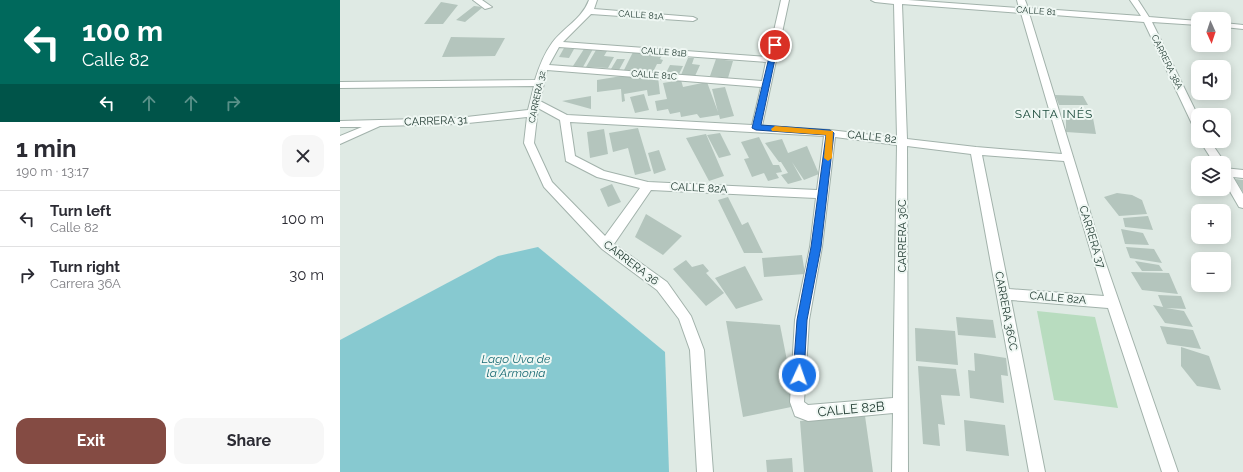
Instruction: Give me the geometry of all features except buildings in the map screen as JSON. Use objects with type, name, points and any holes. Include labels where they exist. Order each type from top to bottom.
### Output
[{"type":"street","points":[[477,0],[488,7]]},
{"type":"street","name":"CARRERA 32","points":[[548,184],[529,143],[532,113],[536,102],[538,83],[543,67],[556,44],[589,11],[593,0]]},
{"type":"street","points":[[756,128],[785,0]]},
{"type":"street","name":"CALLE 81","points":[[875,0],[1022,5],[1191,22]]},
{"type":"street","name":"CARRERA 38A","points":[[1134,0],[1146,18],[1191,111]]},
{"type":"street","name":"CARRERA 36C","points":[[898,1],[902,140],[900,472]]},
{"type":"street","name":"CARRERA 37","points":[[1022,5],[1113,303],[1170,472]]},
{"type":"street","name":"CALLE 81A","points":[[589,11],[693,19]]},
{"type":"street","points":[[1231,26],[1243,27]]},
{"type":"street","name":"CALLE 81B","points":[[556,44],[771,60]]},
{"type":"street","name":"CALLE 81C","points":[[543,67],[766,84]]},
{"type":"street","points":[[340,85],[538,83]]},
{"type":"street","name":"CALLE 82","points":[[536,102],[565,118],[830,133],[902,140],[976,151],[1068,158]]},
{"type":"street","name":"CARRERA 31","points":[[340,124],[458,121],[532,113]]},
{"type":"street","name":"CALLE 82A","points":[[565,118],[570,158],[600,174],[648,186],[822,194]]},
{"type":"street","points":[[340,140],[362,130],[385,123]]},
{"type":"street","points":[[822,194],[826,174],[830,133]]},
{"type":"street","name":"CARRERA 36CC","points":[[976,151],[1037,472]]},
{"type":"street","points":[[1231,173],[1243,174]]},
{"type":"street","name":"CARRERA 36","points":[[548,184],[606,245],[662,286],[684,316],[697,350],[705,472]]},
{"type":"street","points":[[1231,184],[1243,204]]},
{"type":"street","points":[[606,245],[648,186]]},
{"type":"street","name":"CALLE 82B","points":[[822,194],[816,247],[802,320],[797,402],[800,411],[808,413],[901,405]]},
{"type":"street","name":"CALLE 82A","points":[[1002,294],[1113,303]]},
{"type":"green space","points":[[1037,311],[1095,317],[1118,408],[1054,400]]},
{"type":"water","name":"Lago Uva de la Armonía","points":[[538,247],[665,352],[669,472],[340,472],[340,340],[498,256]]},
{"type":"slow traffic","points":[[775,129],[830,133],[828,158]]},
{"type":"district","name":"SANTA INÉS","points":[[1054,114]]},
{"type":"route","points":[[775,45],[756,128],[830,133],[816,247],[802,320],[799,375]]}]
